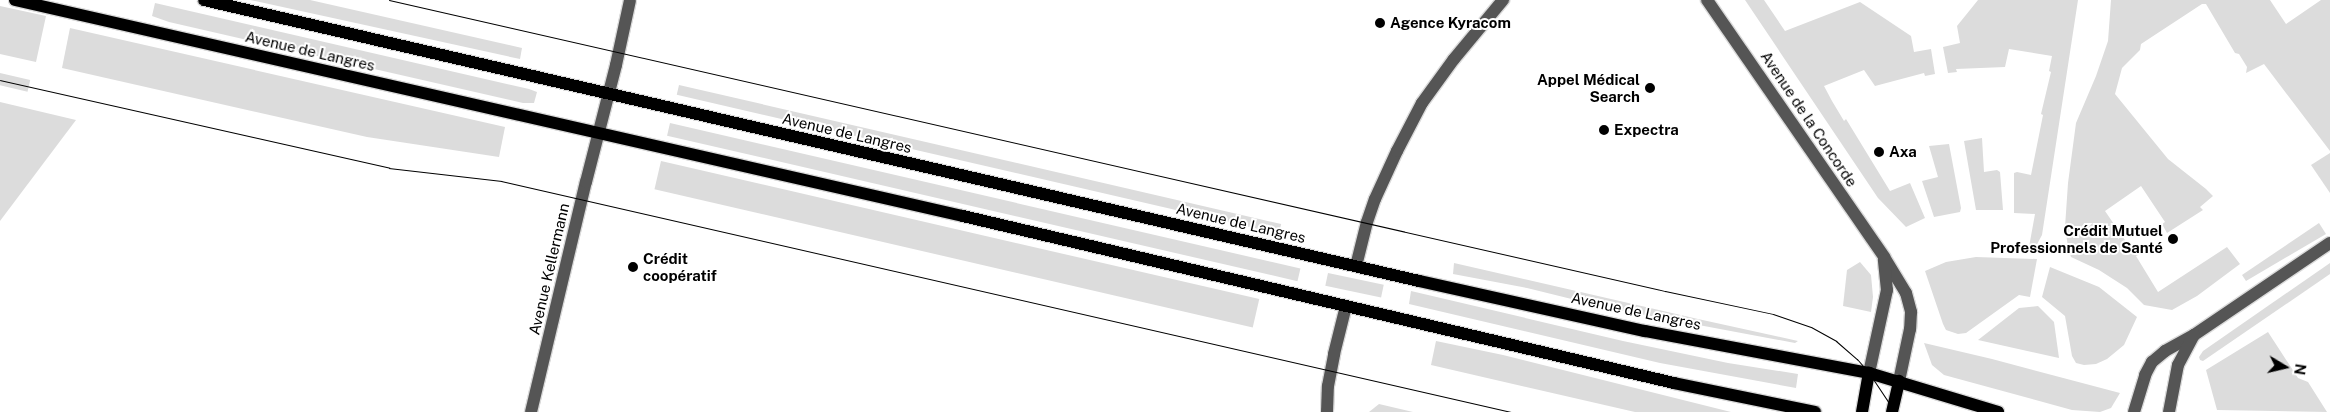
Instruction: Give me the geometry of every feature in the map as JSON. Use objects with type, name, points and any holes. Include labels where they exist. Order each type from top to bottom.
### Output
[{"type":"main road","name":"Avenue de Langres","points":[[14,0],[598,133],[1674,383],[1815,412]]},
{"type":"main road","name":"Avenue de Langres","points":[[204,0],[1645,331],[1869,373],[1998,412]]},
{"type":"main road","points":[[1862,412],[1869,373]]},
{"type":"main road","points":[[1892,412],[1898,381]]},
{"type":"street","points":[[598,133],[609,94],[630,0]]},
{"type":"street","points":[[1356,266],[1366,222],[1375,199],[1396,151],[1422,103],[1454,59],[1503,0]]},
{"type":"street","name":"Avenue de la Concorde","points":[[1707,0],[1884,257],[1906,293],[1911,312],[1910,329],[1898,381]]},
{"type":"street","name":"Avenue Kellermann","points":[[531,412],[598,133]]},
{"type":"street","points":[[2134,412],[2145,375],[2152,362],[2164,351],[2194,335],[2330,243]]},
{"type":"street","points":[[1869,373],[1886,290],[1884,257]]},
{"type":"street","points":[[1327,412],[1332,363],[1346,306]]},
{"type":"street","points":[[2169,412],[2178,365],[2194,335]]},
{"type":"shaded area","points":[[250,0],[310,0],[522,48],[520,59]]},
{"type":"shaded area","points":[[1745,0],[1764,0],[1785,31],[1860,2],[1911,36],[1914,52],[1931,49],[1935,74],[1925,76],[1924,73],[1875,86],[1864,70],[1824,86],[1844,121],[1846,119],[1890,191],[1910,183],[1925,218],[1906,227],[1878,198]]},
{"type":"shaded area","points":[[1978,0],[2078,0],[2042,235],[2035,248],[2029,247],[2035,214],[2014,213],[2014,173],[2031,175],[2043,115],[2041,114],[2051,72],[2049,71],[2052,56],[2009,49],[2005,67],[1956,69],[1957,72],[1948,73],[1943,47],[1960,43],[1957,26]]},
{"type":"shaded area","points":[[2111,0],[2270,0],[2286,24],[2321,0],[2330,0],[2330,151],[2264,64],[2246,73],[2247,67],[2239,54],[2235,53],[2206,4],[2202,4],[2141,44],[2140,50],[2122,68],[2115,94],[2168,159],[2213,196],[2200,207],[2203,210],[2167,233],[2162,224],[2165,222],[2141,186],[2105,211],[2129,246],[2132,245],[2138,255],[2136,256],[2158,292],[2227,247],[2240,264],[2197,296],[2172,310],[2144,305],[2127,288],[2099,270],[2071,257],[2068,247],[2065,227],[2068,183],[2076,123],[2096,76],[2108,41]]},
{"type":"shaded area","points":[[155,3],[537,92],[534,103],[523,103],[169,22],[152,16]]},
{"type":"shaded area","points":[[0,6],[46,16],[36,62],[0,54]]},
{"type":"shaded area","points":[[70,28],[505,127],[499,157],[367,137],[62,68]]},
{"type":"shaded area","points":[[0,73],[30,80],[28,92],[0,85]]},
{"type":"shaded area","points":[[679,85],[1281,224],[1279,234],[677,95]]},
{"type":"shaded area","points":[[0,102],[76,120],[0,221]]},
{"type":"shaded area","points":[[670,123],[1300,269],[1297,281],[667,136]]},
{"type":"shaded area","points":[[1982,138],[1984,172],[1997,170],[2000,172],[2003,210],[1976,210],[1964,141]]},
{"type":"shaded area","points":[[1949,144],[1961,208],[1960,212],[1934,217],[1922,181],[1938,177],[1929,146]]},
{"type":"shaded area","points":[[2330,153],[2330,193],[2311,165]]},
{"type":"shaded area","points":[[661,161],[1259,299],[1253,327],[654,189]]},
{"type":"shaded area","points":[[2319,223],[2326,234],[2246,281],[2242,275]]},
{"type":"shaded area","points":[[1976,257],[2037,259],[2030,297],[2019,295],[1966,333],[1958,334],[1946,330],[1925,271],[1946,262]]},
{"type":"shaded area","points":[[1860,262],[1871,275],[1873,297],[1871,312],[1843,306],[1847,270]]},
{"type":"shaded area","points":[[1454,263],[1798,341],[1795,343],[1608,308],[1527,288],[1453,274]]},
{"type":"shaded area","points":[[2330,263],[2330,274],[2203,361],[2200,360],[2199,357],[2203,351]]},
{"type":"shaded area","points":[[2050,267],[2099,287],[2137,317],[2124,345],[2107,359],[2096,364],[2084,365],[2076,363],[2072,356],[2065,316],[2042,297]]},
{"type":"shaded area","points":[[1328,273],[1384,285],[1381,298],[1325,286]]},
{"type":"shaded area","points":[[1411,291],[1623,341],[1728,363],[1798,374],[1796,388],[1660,363],[1409,304]]},
{"type":"shaded area","points":[[2038,306],[2054,322],[2059,358],[1978,340],[2019,308]]},
{"type":"shaded area","points":[[2268,332],[2298,378],[2308,382],[2327,412],[2217,410],[2206,370]]},
{"type":"shaded area","points":[[1436,341],[1503,355],[1731,412],[1635,412],[1431,365]]},
{"type":"shaded area","points":[[1924,343],[2120,393],[2111,408],[2100,412],[2072,410],[1944,375],[1932,365]]},
{"type":"shaded area","points":[[1379,404],[1413,412],[1369,412]]},
{"type":"tram line","points":[[389,0],[1773,314],[1811,327],[1836,341],[1857,359],[1869,373],[1895,412]]},
{"type":"tram line","points":[[0,80],[389,168],[501,181],[1511,412]]},
{"type":"place","name":"Agence Kyracom","points":[[1380,23]]},
{"type":"place","name":"Appel Médical Search","points":[[1650,88]]},
{"type":"place","name":"Expectra","points":[[1604,130]]},
{"type":"place","name":"Axa","points":[[1879,152]]},
{"type":"place","name":"Crédit Mutuel Professionnels de Santé","points":[[2173,239]]},
{"type":"place","name":"Crédit coopératif","points":[[633,267]]}]
